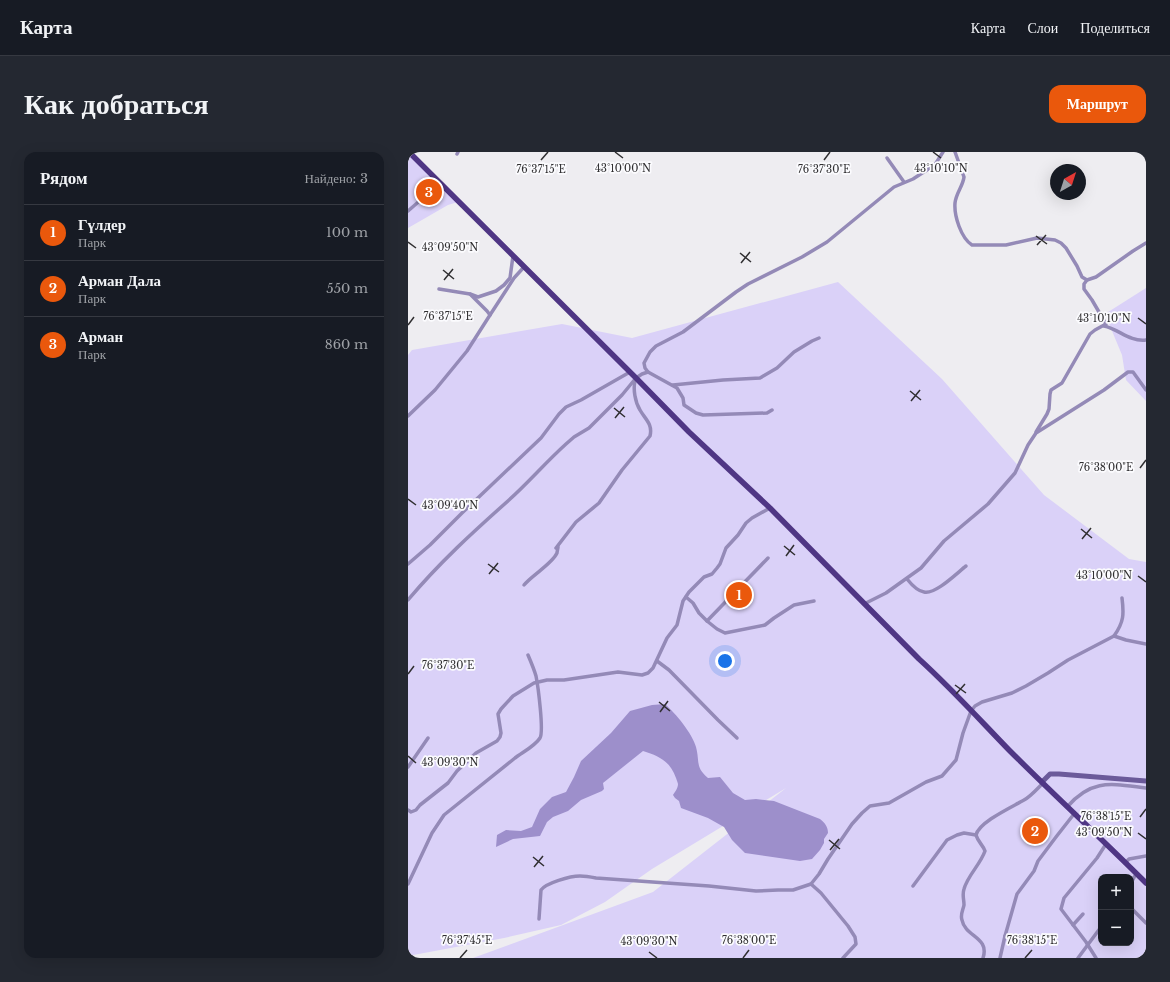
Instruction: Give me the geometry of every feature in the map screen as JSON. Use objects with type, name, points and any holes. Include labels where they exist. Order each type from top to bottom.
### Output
[{"type":"main road","points":[[409,152],[689,432],[770,508],[864,604],[942,680],[1042,783],[1146,883]]},
{"type":"street","points":[[772,410],[767,413],[703,415],[696,413],[684,405],[680,392],[673,385],[648,372],[644,363],[650,352],[656,346],[683,332],[748,284],[802,258],[827,242],[894,187],[913,179],[930,168],[936,163],[942,152]]},
{"type":"street","points":[[955,152],[964,177],[956,198],[956,211],[960,230],[968,242],[976,245],[1006,245],[1036,238],[1055,240],[1066,248],[1082,277],[1087,280]]},
{"type":"street","points":[[887,158],[904,182]]},
{"type":"street","points":[[408,212],[440,183]]},
{"type":"street","points":[[1104,326],[1106,324],[1084,289],[1084,284],[1087,280],[1096,277],[1146,243]]},
{"type":"street","points":[[439,289],[470,294],[478,297],[496,291],[510,278],[513,256]]},
{"type":"street","points":[[408,416],[435,390],[467,351],[514,278],[524,267]]},
{"type":"street","points":[[470,294],[490,315]]},
{"type":"street","points":[[864,604],[886,593],[921,568],[944,541],[988,504],[1008,482],[1015,473],[1028,444],[1047,414],[1052,390],[1062,382],[1090,334],[1104,326],[1111,328],[1126,337],[1146,340]]},
{"type":"street","points":[[673,385],[760,378],[777,368],[794,352],[820,338]]},
{"type":"street","points":[[408,564],[430,545],[536,442],[566,407],[630,372]]},
{"type":"street","points":[[408,600],[431,573],[461,542],[510,499],[566,444],[589,428],[622,395],[636,378],[648,372]]},
{"type":"street","points":[[1036,433],[1104,390],[1128,372],[1133,372],[1146,390]]},
{"type":"street","points":[[524,585],[552,559],[557,553],[557,546],[576,522],[599,503],[622,470],[650,436],[650,425],[639,409],[637,403],[634,387],[636,378]]},
{"type":"street","points":[[408,810],[411,812],[416,810],[420,805],[448,783],[457,771],[476,753],[497,741],[501,733],[498,714],[501,709],[513,696],[537,682],[564,680],[618,672],[642,675],[648,673],[653,668],[667,638],[676,625],[683,601],[689,592],[704,577],[712,574],[717,568],[726,548],[738,535],[746,523],[770,508]]},
{"type":"street","points":[[707,621],[768,558]]},
{"type":"street","points":[[907,578],[918,590],[928,593],[939,587],[966,566]]},
{"type":"street","points":[[686,597],[693,603],[707,621],[725,633],[765,625],[794,605],[814,601]]},
{"type":"street","points":[[539,919],[541,890],[544,886],[579,876],[689,884],[756,891],[793,890],[811,884],[852,824],[870,806],[889,803],[926,782],[942,776],[954,763],[971,711],[975,706],[1026,686],[1048,674],[1068,660],[1114,636],[1119,628],[1124,612],[1122,598]]},
{"type":"street","points":[[1114,636],[1146,644]]},
{"type":"street","points":[[408,884],[432,833],[444,815],[527,750],[540,738],[542,733],[536,674],[528,655]]},
{"type":"street","points":[[657,661],[669,670],[737,738]]},
{"type":"street","points":[[408,767],[428,738]]},
{"type":"street","points":[[984,958],[984,947],[981,942],[964,927],[961,915],[964,904],[962,897],[965,884],[985,851],[984,847],[978,841],[976,835],[977,831],[996,816],[1026,799],[1050,774],[1146,781]]},
{"type":"street","points":[[1067,807],[1073,799],[1084,791],[1098,785],[1146,788]]},
{"type":"street","points":[[1000,958],[1019,889],[1034,871],[1038,861],[1056,836],[1074,814]]},
{"type":"street","points":[[913,886],[947,840],[964,833],[976,835]]},
{"type":"street","points":[[1096,958],[1061,909],[1064,898],[1106,844]]},
{"type":"street","points":[[1125,864],[1129,859],[1146,856]]},
{"type":"street","points":[[1134,878],[1136,874]]},
{"type":"street","points":[[811,884],[821,893],[855,937],[856,944],[843,958]]},
{"type":"street","points":[[1133,910],[1146,924]]},
{"type":"street","points":[[1073,925],[1083,914]]},
{"type":"street","points":[[1078,958],[1098,931]]},
{"type":"street","points":[[1005,936],[1020,942]]},
{"type":"shaded area","points":[[408,152],[458,202],[448,205],[408,228]]},
{"type":"shaded area","points":[[838,282],[942,379],[1044,495],[1129,559],[1146,562],[1146,958],[473,958],[653,892],[786,788],[652,869],[605,902],[561,925],[504,938],[408,956],[408,355],[412,350],[562,324],[632,338]]},
{"type":"shaded area","points":[[1146,288],[1146,401],[1126,380],[1122,355],[1105,314]]},
{"type":"shaded area","points":[[665,704],[679,718],[691,736],[696,747],[701,771],[708,778],[720,777],[733,793],[745,800],[756,799],[774,801],[820,819],[823,822],[827,827],[828,833],[820,850],[812,859],[800,861],[745,853],[732,840],[724,827],[708,818],[681,808],[679,801],[673,795],[678,784],[671,767],[659,757],[643,751],[603,783],[604,789],[602,791],[581,800],[568,811],[553,817],[547,822],[540,836],[513,839],[496,847],[497,835],[506,830],[521,831],[532,827],[540,809],[552,797],[566,792],[581,761],[611,733],[630,711],[652,705]]},
{"type":"place","name":"Арман","points":[[429,192]]},
{"type":"place","name":"Гүлдер","points":[[739,595]]},
{"type":"place","name":"Арман Дала","points":[[1035,831]]}]
